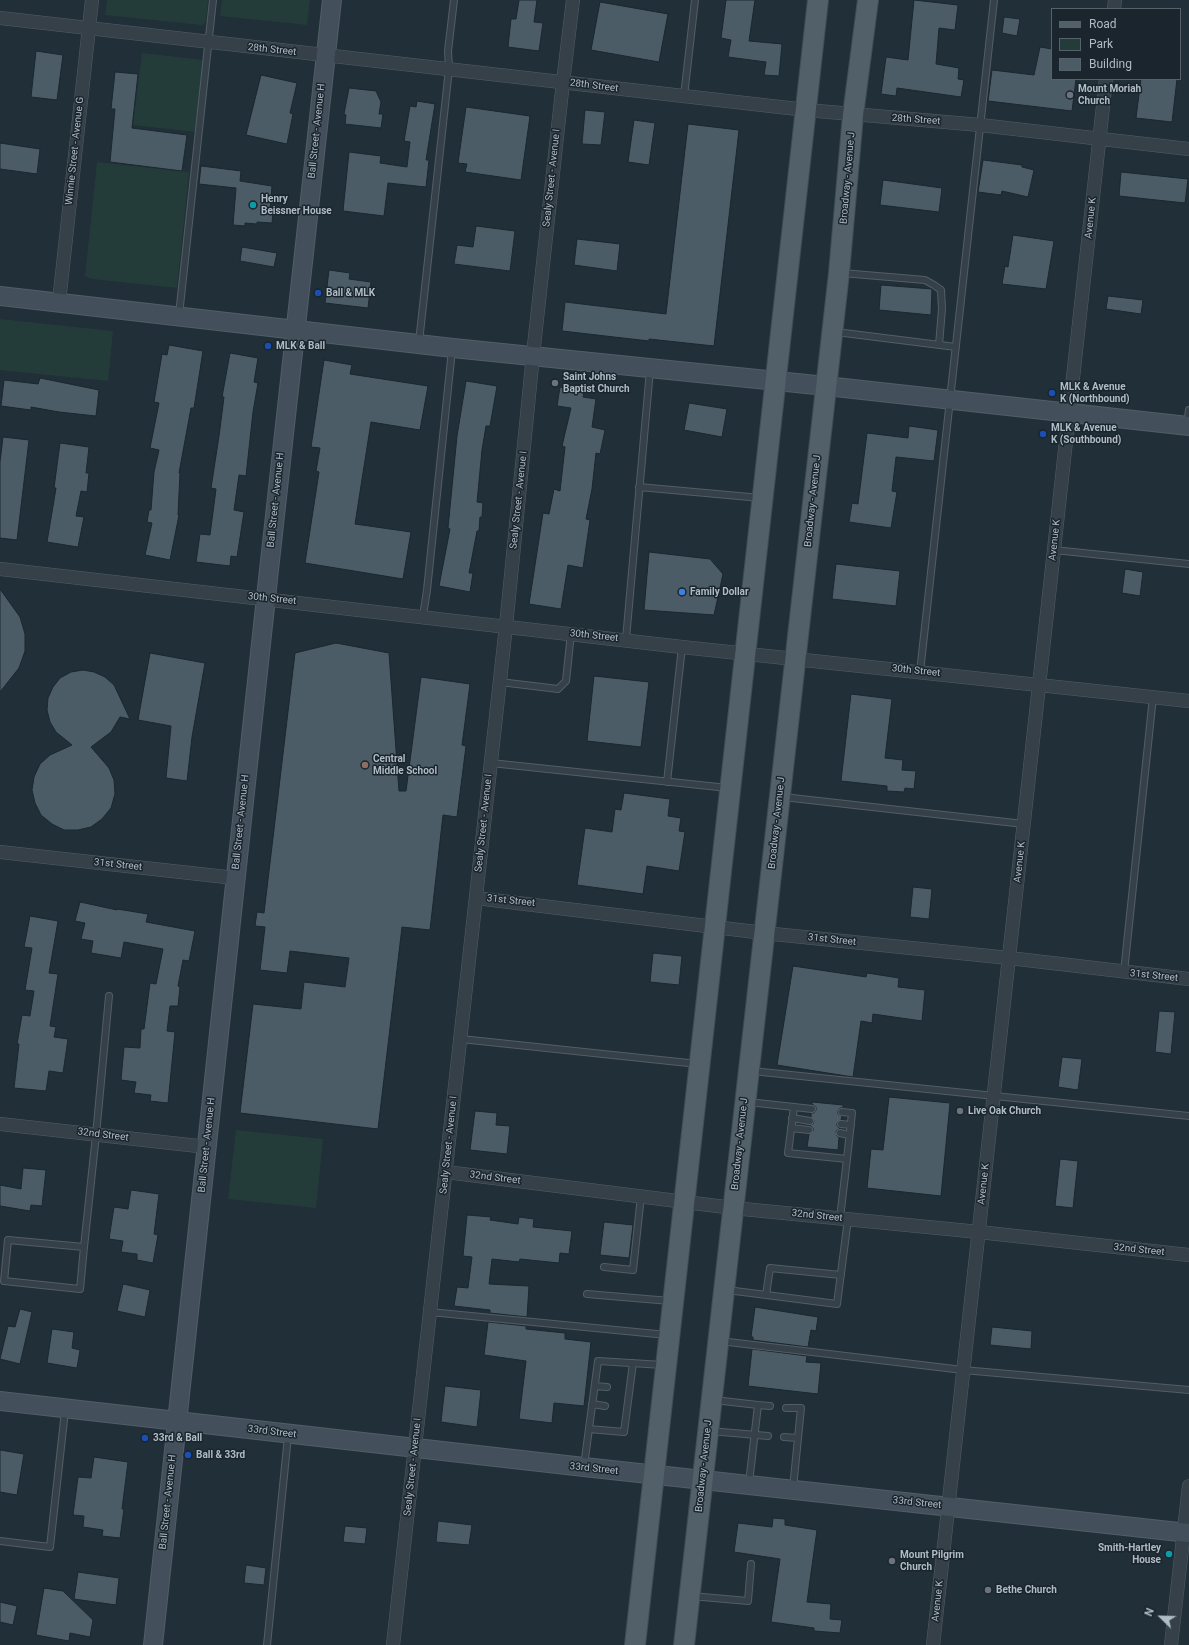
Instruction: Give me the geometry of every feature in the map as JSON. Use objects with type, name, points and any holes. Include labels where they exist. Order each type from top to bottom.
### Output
[{"type":"main road","points":[[636,1645],[818,0]]},
{"type":"main road","name":"Broadway - Avenue J","points":[[684,1645],[839,273],[853,115],[868,0]]},
{"type":"street","name":"Winnie Street - Avenue G","points":[[58,302],[92,0]]},
{"type":"street","name":"Ball Street - Avenue H","points":[[153,1645],[235,878],[332,0]]},
{"type":"street","name":"Sealy Street - Avenue I","points":[[393,1645],[500,682],[562,82],[573,0]]},
{"type":"street","name":"28th Street","points":[[0,18],[208,43],[806,110],[980,125],[1189,149]]},
{"type":"street","name":"Avenue K","points":[[933,1645],[1106,80]]},
{"type":"street","points":[[0,296],[453,348],[775,380],[1069,412],[1188,421]]},
{"type":"street","name":"30th Street","points":[[0,569],[682,646],[1189,701]]},
{"type":"street","name":"31st Street","points":[[0,852],[235,878]]},
{"type":"street","name":"31st Street","points":[[476,898],[764,933],[1009,958],[1189,979]]},
{"type":"street","name":"32nd Street","points":[[0,1124],[207,1148]]},
{"type":"street","name":"32nd Street","points":[[446,1172],[733,1208],[844,1218],[1189,1255]]},
{"type":"street","name":"33rd Street","points":[[0,1401],[654,1475],[1186,1533]]},
{"type":"street","points":[[1171,1645],[1186,1533],[1189,1486]]},
{"type":"lane","points":[[179,316],[213,0]]},
{"type":"lane","points":[[419,344],[449,69],[448,51],[454,0]]},
{"type":"lane","points":[[684,96],[695,0]]},
{"type":"lane","points":[[920,672],[994,0]]},
{"type":"lane","points":[[839,273],[925,280],[941,290],[942,309],[939,345]]},
{"type":"lane","points":[[832,332],[956,347]]},
{"type":"lane","points":[[423,616],[453,348]]},
{"type":"lane","points":[[626,639],[650,368]]},
{"type":"lane","points":[[639,487],[762,498]]},
{"type":"lane","points":[[1054,550],[1189,564]]},
{"type":"lane","points":[[500,682],[558,689],[566,681],[571,633]]},
{"type":"lane","points":[[667,782],[682,646]]},
{"type":"lane","points":[[1124,972],[1153,697]]},
{"type":"lane","points":[[491,763],[731,789]]},
{"type":"lane","points":[[780,796],[1024,824]]},
{"type":"lane","points":[[84,1247],[8,1240],[4,1281],[80,1289],[109,996]]},
{"type":"lane","points":[[461,1039],[700,1064]]},
{"type":"lane","points":[[749,1070],[1189,1116]]},
{"type":"lane","points":[[745,1102],[812,1109]]},
{"type":"lane","points":[[794,1107],[788,1153],[846,1159]]},
{"type":"lane","points":[[724,1289],[837,1304],[844,1218],[846,1159],[852,1113],[842,1112]]},
{"type":"lane","points":[[792,1118],[810,1121]]},
{"type":"lane","points":[[841,1124],[851,1125]]},
{"type":"lane","points":[[791,1128],[809,1130]]},
{"type":"lane","points":[[840,1133],[849,1135]]},
{"type":"lane","points":[[604,1267],[632,1270],[641,1196]]},
{"type":"lane","points":[[766,1295],[770,1268],[840,1275]]},
{"type":"lane","points":[[587,1294],[674,1301]]},
{"type":"lane","points":[[430,1312],[670,1335]]},
{"type":"lane","points":[[718,1340],[963,1370],[1189,1390]]},
{"type":"lane","points":[[584,1467],[598,1361],[667,1365]]},
{"type":"lane","points":[[589,1429],[624,1432],[625,1408],[633,1363]]},
{"type":"lane","points":[[595,1386],[607,1387]]},
{"type":"lane","points":[[712,1400],[770,1406]]},
{"type":"lane","points":[[592,1404],[605,1406]]},
{"type":"lane","points":[[749,1485],[758,1405]]},
{"type":"lane","points":[[786,1408],[801,1408],[792,1489]]},
{"type":"lane","points":[[0,1540],[50,1547],[65,1409]]},
{"type":"lane","points":[[708,1431],[768,1436]]},
{"type":"lane","points":[[267,1645],[288,1434]]},
{"type":"lane","points":[[784,1437],[798,1438]]},
{"type":"lane","points":[[690,1596],[748,1601],[751,1564]]},
{"type":"green space","points":[[107,0],[208,0],[206,22],[202,25],[105,15]]},
{"type":"green space","points":[[222,0],[310,0],[307,25],[220,16]]},
{"type":"green space","points":[[142,53],[204,60],[196,132],[133,125]]},
{"type":"green space","points":[[97,162],[189,172],[177,288],[92,279],[85,276]]},
{"type":"green space","points":[[0,319],[113,331],[108,381],[0,370]]},
{"type":"green space","points":[[236,1130],[323,1139],[316,1208],[228,1199]]},
{"type":"building","points":[[519,0],[537,0],[534,22],[543,23],[539,51],[508,47],[511,19],[516,19]]},
{"type":"building","points":[[726,0],[755,0],[749,41],[782,44],[779,76],[764,75],[766,62],[728,57],[731,40],[721,38]]},
{"type":"building","points":[[914,0],[958,5],[955,30],[939,28],[936,64],[959,68],[958,79],[964,80],[961,97],[897,88],[896,96],[881,94],[886,57],[908,60]]},
{"type":"building","points":[[600,2],[668,14],[659,62],[591,50]]},
{"type":"building","points":[[1004,17],[1020,19],[1017,36],[1002,33]]},
{"type":"building","points":[[1040,47],[1051,49],[1051,80],[1076,80],[1072,111],[988,101],[992,70],[1034,75]]},
{"type":"building","points":[[36,51],[63,55],[57,100],[31,97]]},
{"type":"building","points":[[115,72],[138,74],[132,128],[187,135],[182,171],[110,162],[115,109],[111,109]]},
{"type":"building","points":[[261,75],[297,83],[290,113],[293,114],[287,144],[246,135]]},
{"type":"building","points":[[1141,80],[1177,80],[1172,122],[1136,118]]},
{"type":"building","points":[[349,88],[376,91],[381,102],[379,114],[383,114],[381,128],[345,124],[346,115],[344,114]]},
{"type":"building","points":[[417,101],[435,104],[426,160],[429,160],[426,187],[388,183],[384,216],[343,211],[349,152],[381,156],[380,163],[407,167],[410,142],[404,141],[410,106],[416,107]]},
{"type":"building","points":[[466,107],[530,116],[521,180],[465,172],[467,164],[458,163]]},
{"type":"building","points":[[585,110],[605,112],[601,145],[582,144]]},
{"type":"building","points":[[634,120],[655,123],[649,165],[628,162]]},
{"type":"building","points":[[688,124],[739,130],[714,346],[649,339],[649,341],[562,331],[565,302],[666,314]]},
{"type":"building","points":[[0,143],[40,149],[37,174],[0,169]]},
{"type":"building","points":[[983,160],[1022,165],[1022,167],[1034,170],[1028,197],[1002,191],[1001,195],[978,192]]},
{"type":"building","name":"Henry Beissner House","points":[[201,166],[241,171],[240,181],[272,186],[270,210],[273,213],[272,223],[257,222],[257,224],[245,223],[245,226],[233,225],[236,188],[199,184]]},
{"type":"building","points":[[1121,172],[1188,179],[1185,203],[1119,196]]},
{"type":"building","points":[[883,180],[942,188],[939,212],[880,205]]},
{"type":"building","points":[[476,226],[515,231],[510,271],[454,264],[457,245],[473,247]]},
{"type":"building","points":[[1013,235],[1054,241],[1046,289],[1002,284],[1005,266],[1008,267]]},
{"type":"building","points":[[577,239],[620,244],[617,271],[574,265]]},
{"type":"building","points":[[242,247],[277,253],[274,267],[240,261]]},
{"type":"building","points":[[329,270],[350,273],[349,279],[371,282],[368,308],[325,303]]},
{"type":"building","points":[[881,285],[932,289],[931,315],[879,310]]},
{"type":"building","points":[[1108,296],[1143,300],[1141,314],[1106,309]]},
{"type":"building","points":[[169,345],[203,351],[194,408],[191,408],[179,473],[179,515],[170,560],[145,555],[152,523],[147,522],[149,510],[151,510],[154,472],[159,450],[150,448],[159,403],[154,402],[162,354],[167,355]]},
{"type":"building","points":[[230,353],[258,358],[254,382],[258,383],[253,412],[246,476],[239,475],[234,510],[244,512],[237,557],[231,556],[230,566],[196,562],[200,534],[210,535],[216,489],[211,488],[224,397],[222,397]]},
{"type":"building","points":[[324,360],[352,365],[350,374],[428,386],[420,430],[371,422],[355,524],[411,532],[403,579],[305,563],[319,472],[316,471],[320,448],[311,447]]},
{"type":"building","points":[[40,378],[99,390],[96,416],[31,407],[31,410],[1,406],[4,380],[38,384]]},
{"type":"building","points":[[466,381],[497,386],[490,426],[486,426],[482,450],[477,502],[483,503],[482,517],[480,517],[479,531],[477,531],[469,573],[473,573],[470,592],[439,586],[450,529],[448,528],[457,436]]},
{"type":"building","points":[[560,387],[584,392],[583,397],[596,399],[592,427],[605,430],[600,454],[596,453],[592,489],[586,519],[590,520],[583,568],[568,565],[561,609],[529,604],[543,513],[549,514],[554,489],[560,491],[565,447],[562,446],[571,408],[557,406]]},
{"type":"building","points":[[689,403],[727,409],[722,437],[684,430]]},
{"type":"building","points":[[909,426],[938,430],[934,461],[896,457],[892,491],[897,492],[891,528],[849,522],[852,503],[858,504],[867,433],[908,438]]},
{"type":"building","points":[[3,437],[29,440],[17,540],[0,538],[0,462]]},
{"type":"building","points":[[60,443],[89,447],[86,473],[89,473],[87,492],[81,491],[76,516],[84,517],[78,547],[47,542],[56,488],[54,488]]},
{"type":"building","name":"Family Dollar","points":[[649,552],[710,559],[723,574],[714,615],[644,610]]},
{"type":"building","points":[[836,564],[900,571],[896,606],[832,599]]},
{"type":"building","points":[[1125,569],[1143,572],[1140,596],[1122,593]]},
{"type":"building","points":[[0,589],[20,617],[25,634],[25,651],[19,668],[0,692]]},
{"type":"building","points":[[336,643],[389,653],[399,791],[406,791],[421,677],[470,684],[462,745],[466,746],[457,817],[443,815],[430,930],[402,927],[378,1129],[240,1113],[253,1004],[301,1009],[304,982],[345,987],[349,958],[290,951],[287,973],[260,970],[265,927],[255,926],[257,912],[264,913],[295,653]]},
{"type":"building","points":[[150,653],[205,663],[192,737],[187,781],[166,778],[171,726],[138,720]]},
{"type":"building","points":[[83,670],[94,672],[105,677],[114,685],[130,719],[120,717],[111,732],[91,747],[109,768],[114,780],[115,794],[111,808],[102,819],[91,827],[78,830],[64,830],[52,824],[41,815],[35,803],[32,790],[34,777],[40,764],[50,755],[72,745],[56,732],[50,722],[47,710],[48,698],[53,687],[60,678],[71,672]]},
{"type":"building","points":[[594,676],[649,682],[641,747],[587,741]]},
{"type":"building","points":[[851,694],[892,699],[885,758],[903,760],[902,770],[916,771],[914,789],[905,788],[904,792],[887,791],[887,786],[841,781]]},
{"type":"building","points":[[624,793],[670,799],[668,816],[681,818],[679,831],[685,832],[679,871],[647,866],[643,894],[577,885],[585,828],[612,832],[615,809],[621,810]]},
{"type":"building","points":[[913,887],[932,889],[929,919],[910,917]]},
{"type":"building","points":[[80,902],[117,910],[148,914],[146,922],[195,931],[189,961],[183,960],[178,986],[180,987],[178,1006],[170,1006],[167,1031],[175,1032],[168,1103],[150,1101],[151,1095],[134,1093],[136,1082],[121,1080],[124,1047],[140,1048],[141,1029],[144,1029],[150,983],[156,984],[163,949],[124,942],[121,958],[91,953],[93,941],[81,939],[85,923],[75,921]]},
{"type":"building","points":[[30,916],[58,921],[49,973],[58,974],[50,1026],[56,1027],[54,1037],[68,1039],[63,1073],[49,1071],[46,1091],[14,1088],[19,1044],[17,1044],[22,1015],[30,1016],[34,991],[25,990],[32,948],[24,947]]},
{"type":"building","points":[[653,953],[682,956],[679,985],[650,982]]},
{"type":"building","points":[[793,966],[866,977],[867,973],[899,978],[898,987],[925,990],[922,1021],[873,1014],[872,1023],[861,1021],[853,1077],[777,1065]]},
{"type":"building","points":[[1159,1011],[1175,1012],[1171,1054],[1155,1052]]},
{"type":"building","points":[[1062,1057],[1082,1059],[1078,1090],[1058,1087]]},
{"type":"building","points":[[889,1097],[950,1103],[941,1196],[867,1188],[871,1149],[883,1150]]},
{"type":"building","points":[[812,1102],[843,1105],[843,1108],[840,1108],[838,1111],[838,1114],[842,1116],[841,1120],[837,1123],[837,1126],[840,1129],[836,1132],[837,1136],[839,1137],[838,1150],[807,1147],[809,1134],[813,1131],[813,1128],[810,1125],[813,1124],[814,1121],[811,1117],[811,1113],[814,1113],[816,1110],[816,1107],[812,1104]]},
{"type":"building","points":[[475,1111],[497,1113],[496,1125],[510,1126],[507,1154],[470,1150]]},
{"type":"building","points":[[1060,1159],[1078,1161],[1073,1208],[1055,1206]]},
{"type":"building","points":[[23,1168],[46,1170],[42,1206],[31,1205],[30,1211],[0,1206],[0,1185],[21,1189]]},
{"type":"building","points":[[131,1190],[159,1194],[154,1234],[158,1235],[153,1263],[137,1260],[137,1254],[121,1252],[123,1241],[109,1239],[114,1207],[128,1209]]},
{"type":"building","points":[[467,1215],[491,1217],[490,1220],[518,1224],[519,1217],[534,1219],[533,1227],[572,1231],[569,1254],[560,1253],[559,1263],[520,1259],[519,1262],[492,1259],[489,1284],[529,1286],[527,1317],[490,1313],[490,1310],[454,1306],[457,1287],[468,1288],[472,1257],[463,1256]]},
{"type":"building","points":[[604,1222],[633,1225],[629,1258],[600,1255]]},
{"type":"building","points":[[123,1284],[150,1290],[145,1317],[117,1311]]},
{"type":"building","points":[[755,1307],[818,1317],[816,1331],[811,1330],[808,1347],[753,1340],[753,1337],[751,1337]]},
{"type":"building","points":[[20,1309],[32,1312],[20,1364],[0,1359],[8,1326],[15,1327]]},
{"type":"building","points":[[488,1322],[526,1326],[526,1329],[565,1333],[565,1339],[591,1342],[584,1406],[554,1403],[552,1423],[519,1419],[526,1361],[484,1355]]},
{"type":"building","points":[[992,1327],[1032,1331],[1031,1349],[990,1345]]},
{"type":"building","points":[[52,1329],[74,1332],[72,1348],[80,1350],[77,1368],[47,1363]]},
{"type":"building","points":[[752,1349],[807,1356],[806,1362],[821,1363],[818,1394],[748,1386]]},
{"type":"building","points":[[445,1386],[481,1390],[477,1427],[441,1422]]},
{"type":"building","points":[[0,1450],[24,1454],[17,1495],[0,1492]]},
{"type":"building","points":[[94,1457],[128,1462],[120,1538],[102,1536],[103,1530],[83,1527],[84,1516],[73,1515],[78,1477],[91,1478]]},
{"type":"building","points":[[773,1518],[785,1519],[785,1525],[817,1530],[807,1602],[831,1604],[830,1619],[842,1620],[840,1633],[814,1631],[814,1628],[771,1622],[780,1559],[734,1552],[738,1523],[772,1527]]},
{"type":"building","points":[[438,1521],[472,1525],[469,1545],[436,1542]]},
{"type":"building","points":[[345,1526],[367,1528],[365,1544],[343,1542]]},
{"type":"building","points":[[246,1565],[266,1568],[264,1585],[244,1583]]},
{"type":"building","points":[[78,1572],[119,1578],[116,1605],[74,1599]]},
{"type":"building","points":[[44,1588],[63,1591],[93,1620],[90,1637],[70,1633],[69,1641],[36,1635]]},
{"type":"building","points":[[0,1602],[17,1606],[13,1625],[0,1622]]},
{"type":"place","name":"Mount Moriah Church","points":[[1070,95]]},
{"type":"place","name":"Henry Beissner House","points":[[253,205]]},
{"type":"place","name":"Ball & MLK","points":[[318,293]]},
{"type":"place","name":"MLK & Ball","points":[[268,346]]},
{"type":"place","name":"Saint Johns Baptist Church","points":[[555,383]]},
{"type":"place","name":"MLK & Avenue K (Northbound)","points":[[1052,393]]},
{"type":"place","name":"MLK & Avenue K (Southbound)","points":[[1043,434]]},
{"type":"place","name":"Family Dollar","points":[[682,592]]},
{"type":"place","name":"Central Middle School","points":[[365,765]]},
{"type":"place","name":"Live Oak Church","points":[[960,1111]]},
{"type":"place","name":"33rd & Ball","points":[[145,1438]]},
{"type":"place","name":"Ball & 33rd","points":[[188,1455]]},
{"type":"place","name":"Smith-Hartley House","points":[[1169,1554]]},
{"type":"place","name":"Mount Pilgrim Church","points":[[892,1561]]},
{"type":"place","name":"Bethe Church","points":[[988,1590]]}]
